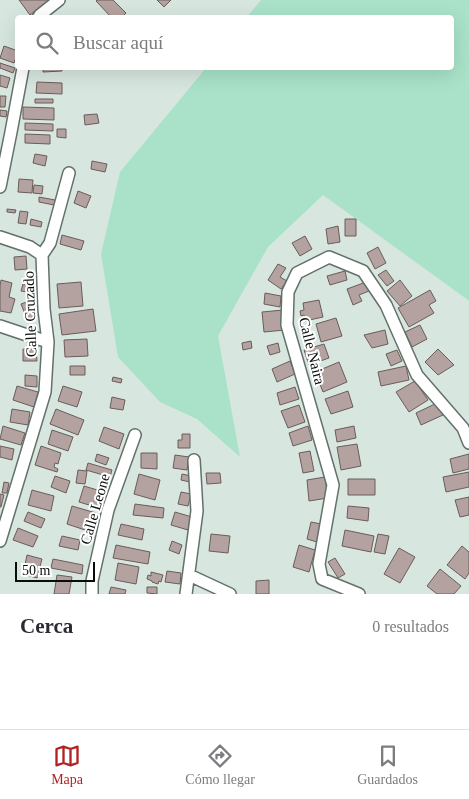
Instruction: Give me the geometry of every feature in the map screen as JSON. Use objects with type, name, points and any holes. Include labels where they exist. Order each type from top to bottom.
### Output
[{"type":"street","points":[[40,15],[59,0]]},
{"type":"street","points":[[0,187],[6,131],[22,70]]},
{"type":"street","name":"Calle Cruzado","points":[[0,541],[45,392],[48,342],[44,309],[42,255],[50,243],[69,173]]},
{"type":"street","points":[[0,237],[30,247],[42,255]]},
{"type":"street","name":"Calle Naira","points":[[359,594],[322,579],[319,564],[333,485],[288,325],[288,292],[297,273],[329,257],[363,271],[386,305],[417,375],[463,428],[469,442]]},
{"type":"street","points":[[0,326],[48,342]]},
{"type":"street","name":"Calle Leone","points":[[92,594],[92,581],[108,510],[135,435]]},
{"type":"street","points":[[186,594],[197,511],[194,460]]},
{"type":"street","points":[[189,574],[230,594]]},
{"type":"green space","points":[[261,0],[469,0],[469,302],[323,195],[268,247],[218,336],[240,457],[197,419],[160,402],[118,357],[101,254],[120,172],[204,70],[454,70],[454,15],[249,15]]},
{"type":"building","points":[[19,0],[49,0],[30,15]]},
{"type":"building","points":[[113,0],[126,13],[124,15],[109,15],[96,1]]},
{"type":"building","points":[[157,0],[171,0],[164,7]]},
{"type":"building","points":[[4,46],[15,50],[14,63],[0,58]]},
{"type":"building","points":[[0,63],[15,68],[13,73],[0,68]]},
{"type":"building","points":[[43,70],[62,70],[62,71],[43,72]]},
{"type":"building","points":[[0,75],[10,78],[7,88],[0,86]]},
{"type":"building","points":[[37,82],[62,83],[62,94],[36,93]]},
{"type":"building","points":[[0,96],[6,96],[5,107],[0,107]]},
{"type":"building","points":[[35,99],[53,99],[53,103],[35,103]]},
{"type":"building","points":[[23,107],[54,108],[54,120],[23,119]]},
{"type":"building","points":[[0,110],[7,111],[6,117],[0,116]]},
{"type":"building","points":[[97,114],[99,123],[85,125],[84,115]]},
{"type":"building","points":[[25,123],[53,124],[53,131],[25,130]]},
{"type":"building","points":[[57,129],[66,129],[66,138],[57,137]]},
{"type":"building","points":[[25,134],[50,135],[50,144],[25,143]]},
{"type":"building","points":[[35,154],[47,156],[45,166],[33,163]]},
{"type":"building","points":[[92,161],[107,164],[105,172],[91,169]]},
{"type":"building","points":[[19,179],[33,180],[32,193],[18,192]]},
{"type":"building","points":[[34,185],[43,186],[42,194],[33,193]]},
{"type":"building","points":[[78,191],[91,196],[86,208],[74,203]]},
{"type":"building","points":[[39,197],[55,200],[54,205],[39,202]]},
{"type":"building","points":[[7,209],[16,210],[15,213],[7,212]]},
{"type":"building","points":[[20,211],[28,212],[26,224],[18,223]]},
{"type":"building","points":[[31,219],[42,222],[41,227],[30,225]]},
{"type":"building","points":[[345,219],[356,219],[356,236],[345,236]]},
{"type":"building","points":[[338,226],[340,242],[328,244],[326,229]]},
{"type":"building","points":[[62,235],[84,241],[81,250],[60,244]]},
{"type":"building","points":[[305,236],[312,249],[300,256],[292,243]]},
{"type":"building","points":[[378,247],[386,263],[375,269],[367,253]]},
{"type":"building","points":[[26,256],[27,269],[15,270],[14,257]]},
{"type":"building","points":[[278,264],[286,268],[280,277],[287,281],[281,289],[268,280]]},
{"type":"building","points":[[386,270],[394,281],[387,286],[378,275]]},
{"type":"building","points":[[345,271],[347,280],[330,285],[327,276]]},
{"type":"building","points":[[1,280],[12,283],[9,297],[15,299],[11,313],[0,311]]},
{"type":"building","points":[[400,280],[412,296],[400,306],[387,291]]},
{"type":"building","points":[[81,282],[83,306],[59,308],[57,284]]},
{"type":"building","points":[[366,282],[369,291],[359,295],[362,301],[353,305],[347,289]]},
{"type":"building","points":[[23,284],[28,285],[27,292],[21,291]]},
{"type":"building","points":[[430,290],[436,301],[429,305],[434,313],[409,327],[398,308]]},
{"type":"building","points":[[265,293],[281,296],[280,307],[264,304]]},
{"type":"building","points":[[32,300],[37,316],[27,319],[21,304]]},
{"type":"building","points":[[319,300],[323,317],[305,321],[304,315],[301,316],[300,311],[304,310],[303,303]]},
{"type":"building","points":[[93,309],[96,331],[62,335],[59,314]]},
{"type":"building","points":[[283,310],[285,330],[264,332],[262,312]]},
{"type":"building","points":[[336,318],[342,336],[321,342],[316,324]]},
{"type":"building","points":[[420,325],[427,339],[412,347],[405,332]]},
{"type":"building","points":[[385,330],[388,344],[372,348],[364,335]]},
{"type":"building","points":[[87,339],[88,356],[65,357],[64,340]]},
{"type":"building","points":[[251,341],[252,348],[243,350],[242,343]]},
{"type":"building","points":[[278,343],[280,352],[270,355],[267,346]]},
{"type":"building","points":[[324,344],[329,358],[309,365],[304,350]]},
{"type":"building","points":[[23,349],[36,349],[37,361],[23,361]]},
{"type":"building","points":[[438,349],[454,365],[438,375],[425,362]]},
{"type":"building","points":[[397,350],[402,361],[391,366],[386,354]]},
{"type":"building","points":[[290,361],[295,374],[277,382],[272,369]]},
{"type":"building","points":[[339,362],[347,382],[323,392],[315,372]]},
{"type":"building","points":[[70,366],[85,366],[85,375],[70,375]]},
{"type":"building","points":[[406,366],[409,380],[381,386],[378,372]]},
{"type":"building","points":[[25,375],[37,376],[37,387],[25,386]]},
{"type":"building","points":[[113,377],[122,379],[121,383],[112,381]]},
{"type":"building","points":[[415,381],[428,400],[409,412],[396,392]]},
{"type":"building","points":[[17,386],[38,392],[34,407],[13,400]]},
{"type":"building","points":[[63,386],[82,392],[77,407],[58,401]]},
{"type":"building","points":[[295,387],[299,399],[280,405],[277,393]]},
{"type":"building","points":[[348,391],[353,407],[331,414],[325,399]]},
{"type":"building","points":[[112,397],[125,400],[123,410],[110,408]]},
{"type":"building","points":[[437,403],[443,415],[421,425],[416,413]]},
{"type":"building","points":[[299,405],[305,422],[288,428],[281,411]]},
{"type":"building","points":[[12,409],[30,412],[28,425],[10,422]]},
{"type":"building","points":[[56,409],[84,420],[78,435],[50,424]]},
{"type":"building","points":[[3,426],[25,433],[21,445],[0,439]]},
{"type":"building","points":[[308,426],[312,440],[293,446],[289,433]]},
{"type":"building","points":[[354,426],[356,438],[337,442],[335,430]]},
{"type":"building","points":[[104,427],[124,434],[119,449],[99,441]]},
{"type":"building","points":[[52,430],[73,437],[68,451],[48,444]]},
{"type":"building","points":[[182,434],[190,434],[190,448],[178,448],[178,440],[182,440]]},
{"type":"building","points":[[357,444],[361,466],[341,470],[337,447]]},
{"type":"building","points":[[0,446],[14,449],[12,460],[0,457]]},
{"type":"building","points":[[41,446],[61,453],[58,464],[55,463],[54,467],[58,469],[57,472],[35,465]]},
{"type":"building","points":[[310,451],[314,471],[303,473],[299,453]]},
{"type":"building","points":[[141,453],[157,453],[157,469],[141,468]]},
{"type":"building","points":[[97,454],[109,458],[106,465],[95,461]]},
{"type":"building","points":[[469,454],[469,469],[453,473],[450,459]]},
{"type":"building","points":[[175,455],[189,457],[187,470],[173,468]]},
{"type":"building","points":[[88,463],[112,470],[110,477],[86,470]]},
{"type":"building","points":[[78,470],[87,471],[85,484],[76,483]]},
{"type":"building","points":[[469,472],[469,487],[446,492],[443,477]]},
{"type":"building","points":[[206,473],[220,473],[221,483],[207,484]]},
{"type":"building","points":[[139,474],[160,480],[155,500],[134,494]]},
{"type":"building","points":[[182,474],[191,476],[190,482],[181,480]]},
{"type":"building","points":[[55,476],[70,481],[66,493],[51,487]]},
{"type":"building","points":[[325,477],[328,498],[309,501],[307,480]]},
{"type":"building","points":[[348,479],[375,479],[375,495],[348,495]]},
{"type":"building","points":[[4,482],[9,483],[7,493],[2,493]]},
{"type":"building","points":[[84,486],[104,492],[99,508],[79,502]]},
{"type":"building","points":[[32,490],[54,496],[51,511],[28,505]]},
{"type":"building","points":[[181,492],[191,494],[188,506],[178,504]]},
{"type":"building","points":[[0,494],[4,495],[1,507],[0,507]]},
{"type":"building","points":[[469,497],[469,515],[460,517],[455,500]]},
{"type":"building","points":[[135,504],[164,508],[163,518],[133,515]]},
{"type":"building","points":[[72,506],[96,513],[91,532],[67,524]]},
{"type":"building","points":[[348,506],[369,508],[368,521],[347,518]]},
{"type":"building","points":[[28,512],[45,519],[41,528],[24,521]]},
{"type":"building","points":[[175,512],[192,517],[188,530],[171,525]]},
{"type":"building","points":[[311,522],[321,524],[317,542],[307,539]]},
{"type":"building","points":[[121,524],[144,529],[142,540],[118,535]]},
{"type":"building","points":[[18,528],[38,536],[33,547],[13,540]]},
{"type":"building","points":[[345,530],[374,536],[371,552],[342,546]]},
{"type":"building","points":[[211,534],[230,536],[228,553],[209,551]]},
{"type":"building","points":[[378,534],[389,536],[385,554],[374,552]]},
{"type":"building","points":[[62,536],[80,540],[78,550],[59,546]]},
{"type":"building","points":[[172,541],[182,545],[179,554],[169,550]]},
{"type":"building","points":[[116,545],[150,552],[148,564],[113,558]]},
{"type":"building","points":[[299,545],[315,550],[309,572],[293,567]]},
{"type":"building","points":[[462,546],[469,552],[469,573],[465,579],[447,565]]},
{"type":"building","points":[[399,548],[415,557],[400,583],[384,574]]},
{"type":"building","points":[[27,555],[42,559],[37,578],[23,574]]},
{"type":"building","points":[[335,558],[345,574],[338,578],[328,562]]},
{"type":"building","points":[[53,559],[83,565],[82,574],[51,568]]},
{"type":"building","points":[[118,563],[139,567],[136,584],[115,580]]},
{"type":"building","points":[[440,569],[461,586],[454,594],[437,594],[427,586]]},
{"type":"building","points":[[167,571],[181,573],[180,584],[165,582]]},
{"type":"building","points":[[151,572],[163,575],[161,582],[159,581],[158,584],[147,579],[148,575],[151,576]]},
{"type":"building","points":[[57,575],[72,577],[69,594],[54,594]]},
{"type":"building","points":[[269,580],[269,594],[256,594],[256,581]]},
{"type":"building","points":[[111,587],[126,590],[125,594],[109,594]]},
{"type":"building","points":[[147,587],[157,587],[157,594],[147,593]]}]
